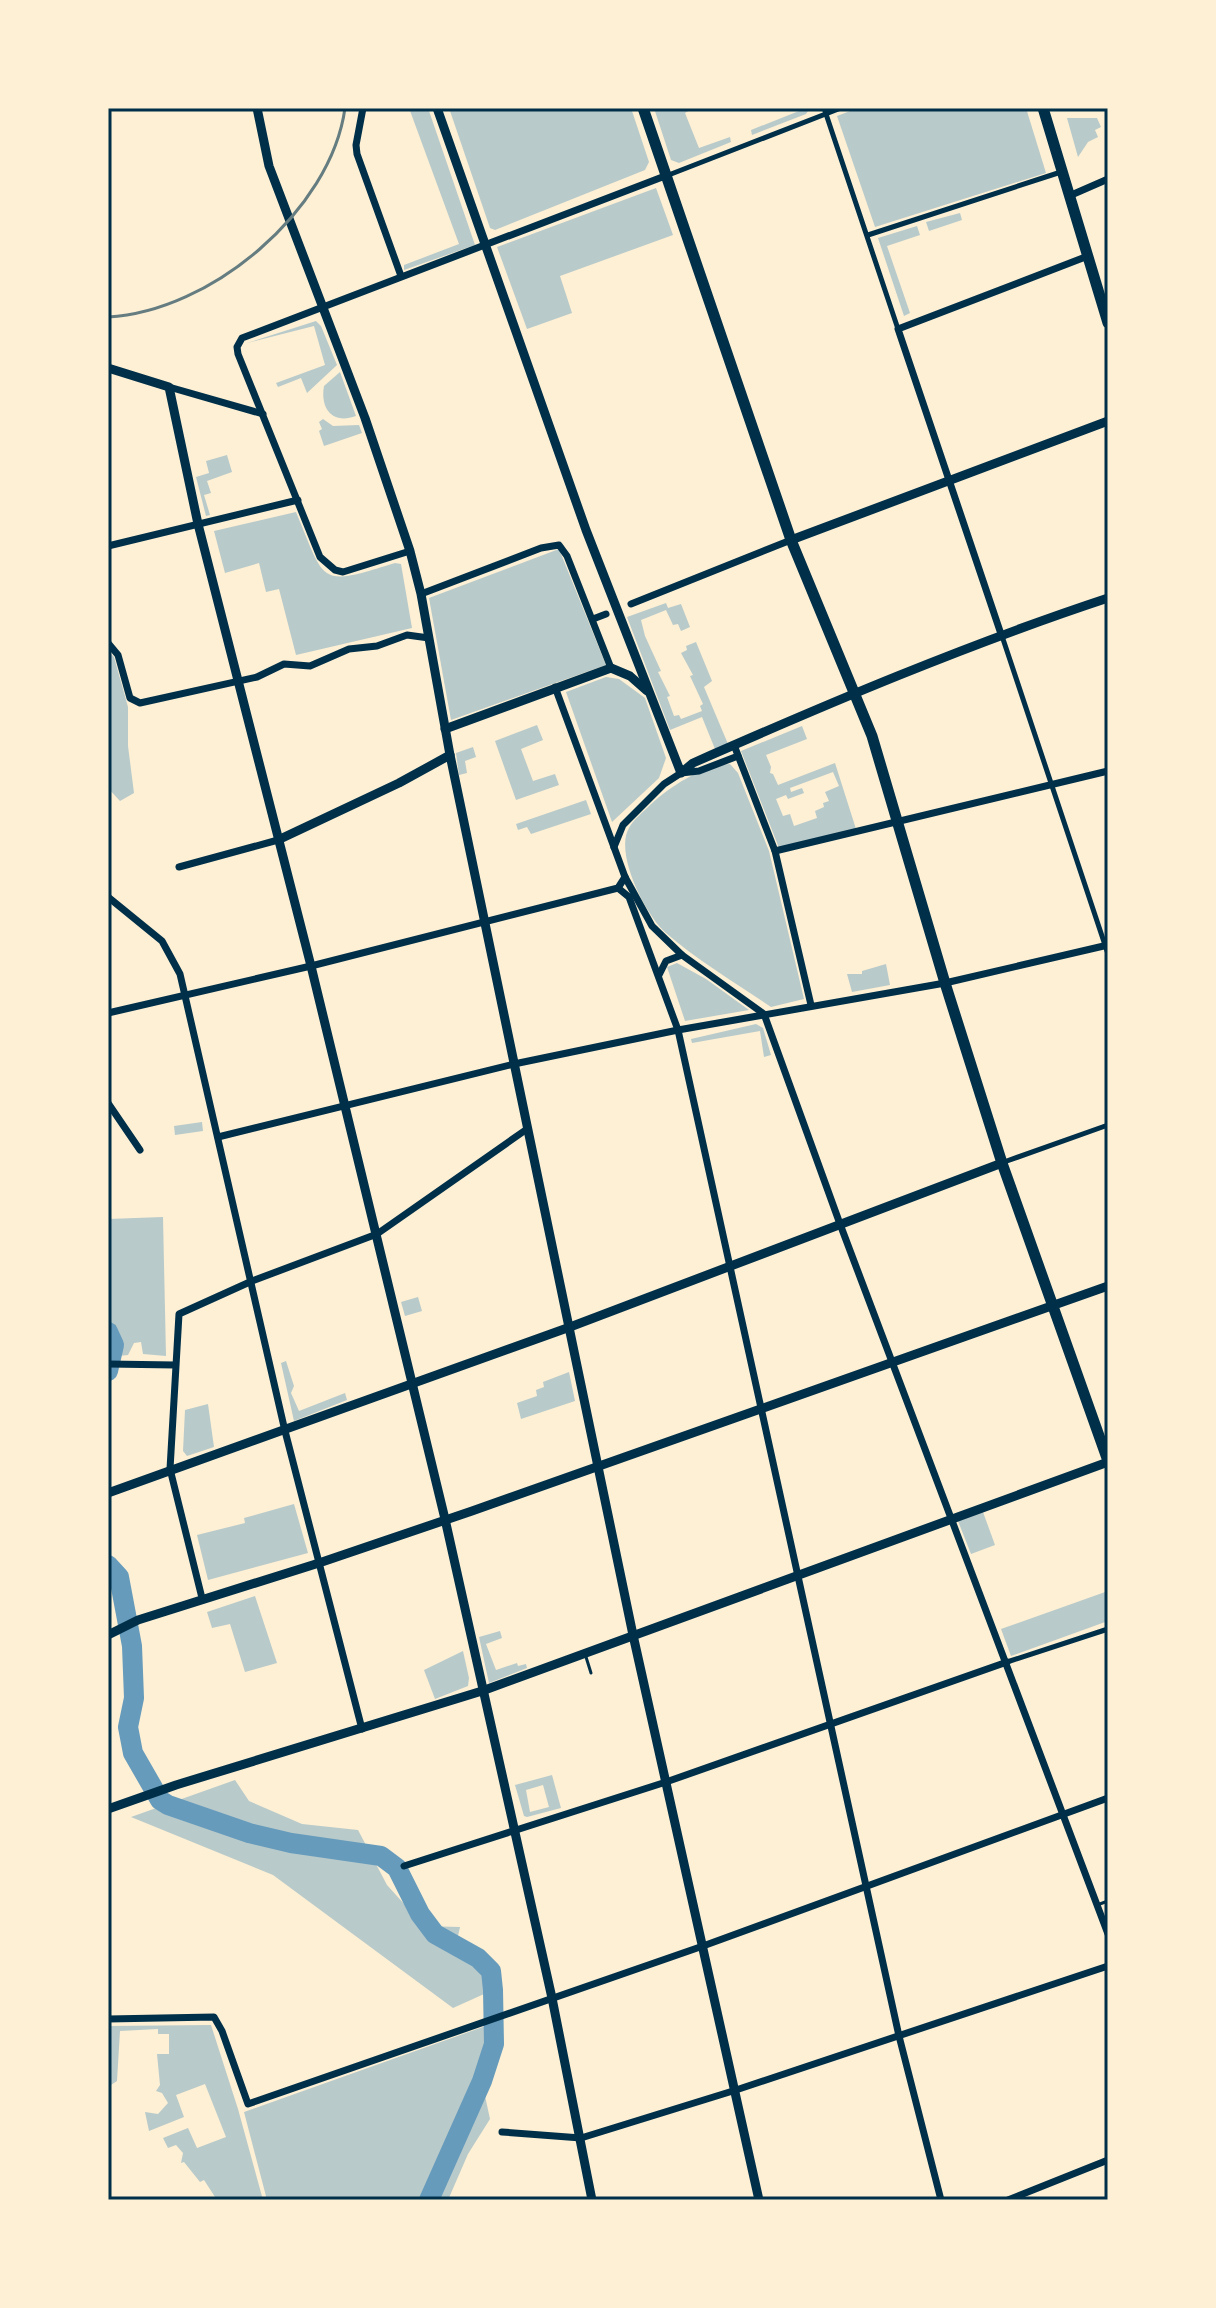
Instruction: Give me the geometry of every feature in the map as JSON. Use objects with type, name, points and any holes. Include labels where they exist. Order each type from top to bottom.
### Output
[{"type":"highway","points":[[643,108],[791,540],[856,693],[899,823],[1002,1163],[1108,1462]]},
{"type":"highway","points":[[1043,108],[1108,323]]},
{"type":"street","points":[[257,108],[269,166],[365,418],[410,551],[421,594],[484,924],[633,1635],[759,2200]]},
{"type":"street","points":[[363,108],[357,154],[401,276]]},
{"type":"street","points":[[437,108],[581,517],[681,773]]},
{"type":"street","points":[[410,551],[343,572],[323,561],[238,354],[238,342],[825,111],[841,108]]},
{"type":"street","points":[[218,1137],[514,1064],[811,1005],[945,983],[1107,948],[825,111]]},
{"type":"street","points":[[868,235],[1062,172]]},
{"type":"street","points":[[1069,196],[1108,179]]},
{"type":"street","points":[[898,329],[1088,256]]},
{"type":"street","points":[[108,368],[263,414]]},
{"type":"street","points":[[169,387],[198,524],[311,966],[445,1519],[552,1998],[592,2200]]},
{"type":"street","points":[[631,604],[791,540],[1108,421]]},
{"type":"street","points":[[108,546],[298,500]]},
{"type":"street","points":[[421,594],[541,548],[559,545],[567,556],[611,668]]},
{"type":"street","points":[[614,847],[623,825],[638,808],[693,763],[1001,634],[1108,598]]},
{"type":"street","points":[[593,619],[606,614]]},
{"type":"street","points":[[111,645],[130,698],[140,703],[257,677],[284,664],[310,666],[349,649],[377,646],[407,635],[429,638]]},
{"type":"street","points":[[445,729],[611,668],[630,676],[650,693]]},
{"type":"street","points":[[555,687],[625,877],[659,935],[764,1014],[891,1361],[1108,1934]]},
{"type":"street","points":[[734,745],[775,851],[811,1005]]},
{"type":"street","points":[[179,867],[278,840],[399,783],[450,755]]},
{"type":"street","points":[[681,773],[699,771],[738,756]]},
{"type":"street","points":[[775,851],[1108,771]]},
{"type":"street","points":[[108,1013],[484,924],[618,888],[625,877]]},
{"type":"street","points":[[618,888],[629,897],[678,1030],[899,2036],[941,2200]]},
{"type":"street","points":[[108,897],[162,941],[180,974],[285,1431],[362,1729]]},
{"type":"street","points":[[659,975],[666,961],[682,955]]},
{"type":"street","points":[[108,1103],[140,1150]]},
{"type":"street","points":[[108,1493],[570,1327],[1108,1125]]},
{"type":"street","points":[[202,1598],[170,1469],[179,1314],[252,1281],[377,1234],[527,1129]]},
{"type":"street","points":[[109,1635],[138,1620],[319,1563],[1108,1286]]},
{"type":"street","points":[[108,1364],[175,1365]]},
{"type":"street","points":[[108,1809],[176,1785],[482,1691],[1108,1462]]},
{"type":"street","points":[[404,1866],[666,1782],[1108,1629]]},
{"type":"street","points":[[108,2019],[214,2017],[248,2104],[703,1946],[1108,1798]]},
{"type":"street","points":[[502,2132],[581,2138],[736,2090],[1108,1966]]},
{"type":"street","points":[[1008,2200],[1108,2160]]},
{"type":"lane","points":[[585,1653],[591,1673]]},
{"type":"lane","points":[[1097,1905],[1108,1901]]},
{"type":"shaded area","points":[[409,108],[428,108],[475,245],[404,270],[404,265],[459,244]]},
{"type":"shaded area","points":[[449,108],[631,108],[649,162],[645,170],[495,230],[490,228]]},
{"type":"shaded area","points":[[654,108],[689,108],[685,113],[699,148],[730,137],[731,142],[679,163],[671,160]]},
{"type":"shaded area","points":[[799,108],[810,108],[806,114],[752,135],[751,130],[799,111]]},
{"type":"shaded area","points":[[858,108],[1026,108],[1046,173],[875,227],[837,116]]},
{"type":"shaded area","points":[[1067,118],[1097,118],[1101,127],[1095,130],[1098,137],[1088,142],[1078,157]]},
{"type":"shaded area","points":[[656,188],[673,235],[560,276],[572,313],[527,329],[497,247]]},
{"type":"shaded area","points":[[960,213],[962,220],[929,231],[926,222]]},
{"type":"shaded area","points":[[917,226],[920,235],[887,246],[910,313],[904,316],[878,238]]},
{"type":"shaded area","points":[[316,321],[337,365],[307,393],[301,378],[278,387],[276,383],[325,365],[314,326],[247,343]]},
{"type":"shaded area","points":[[340,372],[356,416],[340,418],[326,408],[324,386]]},
{"type":"shaded area","points":[[323,419],[333,426],[359,425],[362,433],[324,446],[319,431],[322,429],[319,422]]},
{"type":"shaded area","points":[[227,455],[232,472],[207,481],[211,493],[204,495],[210,515],[206,516],[196,477],[209,473],[206,461]]},
{"type":"shaded area","points":[[296,512],[313,554],[328,574],[351,575],[401,564],[412,628],[296,655],[279,589],[266,592],[259,563],[225,573],[214,531]]},
{"type":"shaded area","points":[[559,549],[606,665],[451,720],[429,598]]},
{"type":"shaded area","points":[[666,603],[668,608],[681,604],[690,627],[681,631],[678,624],[673,625],[666,610],[641,620],[661,671],[658,672],[670,696],[667,697],[674,716],[679,715],[681,719],[702,711],[700,706],[703,704],[690,676],[693,675],[681,653],[687,650],[686,646],[696,642],[712,681],[704,687],[728,744],[715,749],[702,717],[670,730],[627,617]]},
{"type":"shaded area","points":[[108,651],[114,657],[128,707],[128,746],[134,793],[120,801],[108,788]]},
{"type":"shaded area","points":[[606,677],[619,679],[645,698],[666,758],[659,778],[612,822],[566,692]]},
{"type":"shaded area","points":[[537,725],[543,740],[521,749],[533,781],[555,774],[559,785],[516,800],[495,741]]},
{"type":"shaded area","points":[[802,726],[807,739],[766,755],[770,773],[778,785],[835,763],[856,829],[779,848],[741,751]],"holes":[[[833,772],[839,786],[825,792],[829,801],[815,811],[817,818],[794,826],[790,814],[783,816],[776,799],[786,795],[788,799],[804,793],[802,788],[791,792],[790,788]]]},
{"type":"shaded area","points":[[473,747],[476,757],[465,761],[467,773],[459,775],[456,753]]},
{"type":"shaded area","points":[[730,764],[738,773],[769,851],[804,999],[771,1007],[691,953],[658,925],[634,884],[626,853],[625,839],[631,825],[658,798],[697,773]]},
{"type":"shaded area","points":[[586,800],[591,814],[531,834],[527,827],[518,830],[516,824]]},
{"type":"shaded area","points":[[677,963],[706,979],[749,1010],[685,1021],[667,967]]},
{"type":"shaded area","points":[[886,964],[890,985],[852,992],[847,974],[862,974],[862,971]]},
{"type":"shaded area","points":[[756,1024],[763,1028],[771,1055],[764,1057],[760,1031],[692,1043],[691,1039]]},
{"type":"shaded area","points":[[202,1122],[203,1131],[175,1135],[174,1126]]},
{"type":"shaded area","points":[[163,1217],[166,1356],[143,1354],[141,1342],[134,1343],[128,1355],[118,1356],[119,1337],[108,1326],[108,1219]]},
{"type":"shaded area","points":[[418,1297],[422,1311],[405,1316],[401,1302]]},
{"type":"shaded area","points":[[286,1361],[294,1386],[291,1393],[299,1411],[345,1393],[347,1400],[294,1421],[281,1363]]},
{"type":"shaded area","points":[[569,1372],[575,1401],[521,1419],[517,1403],[537,1396],[536,1390],[544,1387],[543,1382]]},
{"type":"shaded area","points":[[208,1404],[214,1447],[187,1456],[183,1451],[185,1410]]},
{"type":"shaded area","points":[[294,1504],[308,1553],[208,1580],[197,1535],[245,1523],[244,1518]]},
{"type":"shaded area","points":[[983,1512],[995,1545],[971,1554],[958,1521]]},
{"type":"shaded area","points":[[1108,1591],[1108,1621],[1011,1656],[1001,1629]]},
{"type":"shaded area","points":[[255,1596],[277,1663],[245,1672],[230,1624],[212,1628],[207,1612]]},
{"type":"shaded area","points":[[500,1631],[502,1638],[486,1644],[496,1670],[517,1663],[518,1666],[526,1664],[527,1668],[489,1683],[479,1637]]},
{"type":"shaded area","points":[[463,1651],[468,1686],[435,1699],[424,1670]]},
{"type":"shaded area","points":[[552,1775],[561,1808],[524,1816],[515,1785]],"holes":[[[543,1785],[549,1807],[530,1812],[526,1790]]]},
{"type":"shaded area","points":[[235,1780],[249,1801],[302,1824],[358,1830],[387,1885],[424,1926],[460,1927],[456,1945],[482,1962],[489,1973],[493,1990],[453,2008],[273,1875],[131,1817]]},
{"type":"shaded area","points":[[494,2023],[494,2044],[482,2082],[490,2119],[468,2154],[448,2200],[267,2200],[244,2112]]},
{"type":"shaded area","points":[[211,2025],[263,2200],[217,2200],[204,2180],[200,2182],[184,2162],[181,2163],[183,2153],[176,2145],[168,2148],[163,2138],[188,2128],[197,2148],[226,2137],[205,2084],[176,2095],[184,2117],[149,2131],[145,2112],[158,2114],[168,2103],[162,2093],[156,2091],[160,2085],[157,2054],[169,2054],[169,2034],[158,2034],[158,2029],[120,2031],[117,2081],[108,2087],[108,2026]]},
{"type":"waterway","points":[[108,1332],[114,1345],[108,1371]]},
{"type":"waterway","points":[[108,1565],[119,1577],[132,1646],[134,1698],[128,1727],[133,1753],[160,1800],[249,1833],[291,1843],[381,1856],[397,1868],[420,1914],[435,1934],[478,1958],[491,1971],[494,2044],[482,2081],[429,2200]]},
{"type":"railway","points":[[108,317],[147,311],[186,297],[224,276],[260,249],[291,218],[316,183],[335,146],[345,108]]}]
